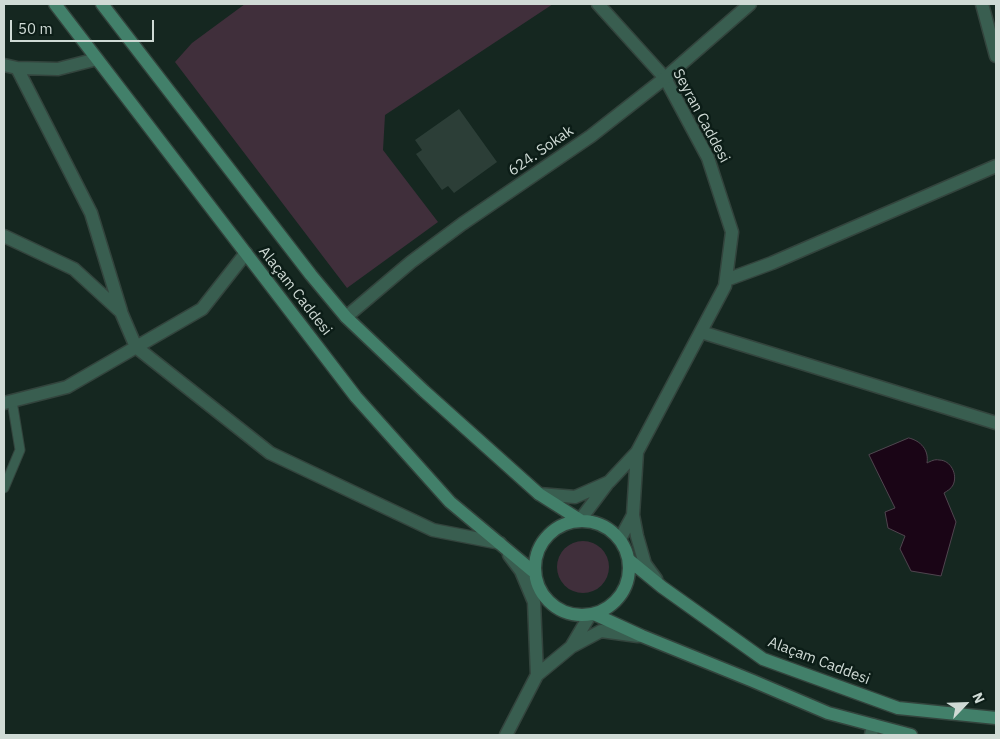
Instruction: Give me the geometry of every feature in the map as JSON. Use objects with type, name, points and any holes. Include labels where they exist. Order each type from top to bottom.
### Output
[{"type":"main road","name":"Alaçam Caddesi","points":[[55,4],[356,397],[450,502],[535,573]]},
{"type":"main road","name":"Alaçam Caddesi","points":[[102,4],[310,275],[346,317],[424,391],[540,494],[580,520],[595,522],[609,528],[620,539],[626,549],[629,560],[630,572],[627,583],[622,594],[614,603],[605,610],[592,614]]},
{"type":"main road","points":[[580,520],[558,526],[543,542],[535,562],[538,597],[562,611],[576,615],[592,614],[872,730],[911,735]]},
{"type":"main road","name":"Alaçam Caddesi","points":[[629,560],[662,587],[763,659],[898,708],[996,718]]},
{"type":"street","name":"Seyran Caddesi","points":[[580,520],[609,482],[638,452],[725,286],[732,232],[708,158],[665,78],[598,4]]},
{"type":"street","name":"624. Sokak","points":[[346,317],[411,262],[462,224],[591,136],[665,78],[750,4]]},
{"type":"street","points":[[982,4],[996,56]]},
{"type":"street","points":[[4,65],[17,68],[58,69],[97,59]]},
{"type":"street","points":[[17,68],[91,213],[122,312],[136,347],[270,453],[434,530],[500,543],[538,597],[537,675]]},
{"type":"street","points":[[726,280],[772,263],[996,166]]},
{"type":"street","points":[[4,236],[74,269],[122,312]]},
{"type":"street","points":[[8,402],[67,386],[202,309],[246,253]]},
{"type":"street","points":[[701,332],[996,423]]},
{"type":"street","name":"Seyran Caddesi","points":[[638,452],[633,515],[645,564],[662,587]]},
{"type":"street","name":"Seyran Caddesi","points":[[540,494],[575,497],[609,482]]},
{"type":"street","name":"Seyran Caddesi","points":[[620,539],[633,515]]},
{"type":"street","points":[[571,647],[592,614]]},
{"type":"street","points":[[506,735],[537,675],[571,647],[601,631],[642,636]]},
{"type":"lane","points":[[4,488],[20,450],[8,402]]},
{"type":"shaded area","points":[[245,4],[553,4],[385,115],[383,150],[438,222],[347,288],[175,62],[192,43]]},
{"type":"shaded area","points":[[909,438],[917,441],[923,447],[927,454],[927,463],[936,460],[947,462],[955,477],[953,485],[944,493],[956,522],[941,576],[911,571],[900,549],[905,536],[888,528],[885,512],[895,508],[869,455]]},
{"type":"shaded area","points":[[583,541],[593,543],[601,549],[607,557],[609,567],[607,577],[601,585],[593,591],[583,593],[573,591],[565,585],[559,577],[557,567],[559,557],[565,549],[573,543]]},
{"type":"building","points":[[459,109],[497,162],[454,193],[448,186],[442,190],[416,154],[422,150],[415,140]]}]
